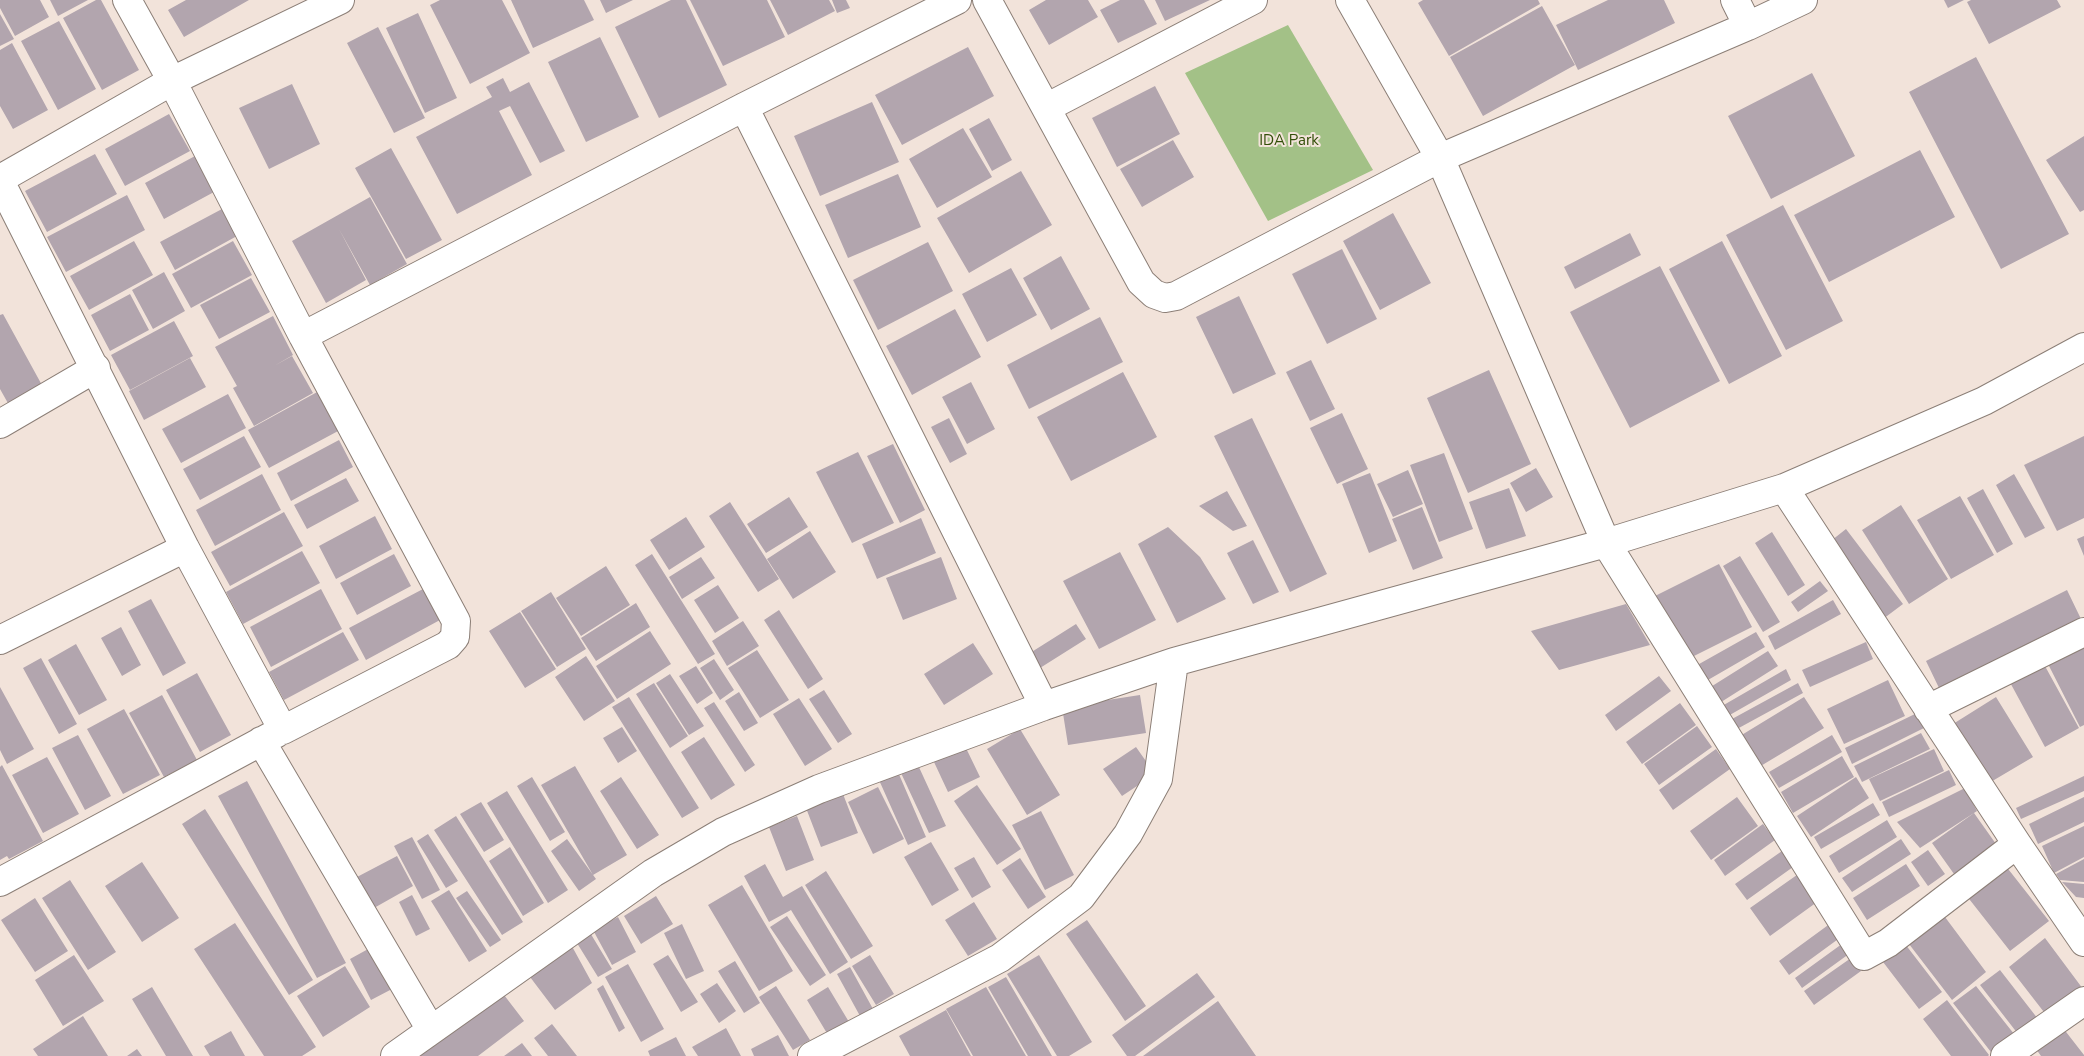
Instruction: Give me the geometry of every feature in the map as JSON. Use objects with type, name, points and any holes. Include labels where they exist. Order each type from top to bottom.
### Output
[{"type":"street","points":[[0,882],[272,736],[448,645],[455,637],[456,621],[303,336],[172,81],[127,0]]},
{"type":"street","points":[[340,0],[172,81],[0,180],[185,548],[272,736],[432,1030]]},
{"type":"street","points":[[303,336],[744,107],[957,0]]},
{"type":"street","points":[[987,0],[1141,282],[1154,294],[1165,298],[1176,296],[1440,158],[1748,26],[1803,0]]},
{"type":"street","points":[[1046,108],[1253,0]]},
{"type":"street","points":[[1350,0],[1440,158],[1606,543],[1864,956],[1888,943],[2017,844]]},
{"type":"street","points":[[1735,0],[1748,26]]},
{"type":"street","points":[[744,107],[1044,706]]},
{"type":"street","points":[[395,1056],[653,872],[723,832],[819,789],[1044,706],[1174,662],[1606,543],[1784,488],[1984,401],[2084,347]]},
{"type":"street","points":[[0,424],[96,368]]},
{"type":"street","points":[[1784,488],[2017,844],[2084,942]]},
{"type":"street","points":[[0,640],[185,548]]},
{"type":"street","points":[[1928,709],[2084,632]]},
{"type":"street","points":[[812,1056],[1000,958],[1081,897],[1128,834],[1158,779],[1174,662]]},
{"type":"street","points":[[2005,1056],[2084,1001]]},
{"type":"green space","name":"IDA Park","points":[[1288,25],[1373,170],[1268,221],[1185,73]]},
{"type":"building","points":[[0,0],[40,0],[49,17],[15,36],[0,8]]},
{"type":"building","points":[[50,0],[88,0],[58,16]]},
{"type":"building","points":[[96,0],[101,0],[139,70],[102,90],[63,18]]},
{"type":"building","points":[[186,0],[249,0],[184,37],[168,10]]},
{"type":"building","points":[[440,0],[502,0],[530,53],[470,84],[430,5]]},
{"type":"building","points":[[511,0],[584,0],[594,20],[533,48]]},
{"type":"building","points":[[600,0],[633,0],[606,13]]},
{"type":"building","points":[[671,0],[686,0],[727,85],[659,118],[615,27]]},
{"type":"building","points":[[690,0],[767,0],[785,37],[723,66]]},
{"type":"building","points":[[770,0],[829,0],[835,11],[788,35]]},
{"type":"building","points":[[832,0],[846,0],[850,8],[837,13]]},
{"type":"building","points":[[1046,0],[1088,0],[1098,17],[1049,45],[1029,10]]},
{"type":"building","points":[[1120,0],[1144,0],[1157,24],[1118,43],[1100,10]]},
{"type":"building","points":[[1155,0],[1210,0],[1165,21]]},
{"type":"building","points":[[1423,0],[1538,0],[1540,4],[1449,56],[1418,3]]},
{"type":"building","points":[[1608,0],[1664,0],[1675,23],[1578,70],[1556,25]]},
{"type":"building","points":[[1944,0],[1964,0],[1948,8]]},
{"type":"building","points":[[1971,0],[2057,0],[2061,7],[1989,44],[1967,2]]},
{"type":"building","points":[[1542,6],[1575,65],[1483,116],[1450,57]]},
{"type":"building","points":[[418,13],[457,98],[425,113],[386,28]]},
{"type":"building","points":[[0,14],[14,39],[0,46]]},
{"type":"building","points":[[59,21],[96,89],[58,110],[21,41]]},
{"type":"building","points":[[378,27],[425,118],[394,133],[347,43]]},
{"type":"building","points":[[600,37],[639,117],[586,142],[548,62]]},
{"type":"building","points":[[12,43],[48,110],[13,129],[0,106],[0,50]]},
{"type":"building","points":[[968,47],[994,96],[902,145],[875,95]]},
{"type":"building","points":[[1976,57],[2069,234],[2001,269],[1909,92]]},
{"type":"building","points":[[1812,73],[1855,156],[1771,199],[1728,116]]},
{"type":"building","points":[[503,78],[510,92],[529,82],[565,151],[540,163],[510,106],[499,111],[532,175],[457,214],[416,137],[492,97],[486,87]]},
{"type":"building","points":[[292,84],[320,144],[269,169],[239,108]]},
{"type":"building","points":[[1155,86],[1180,134],[1117,167],[1092,118]]},
{"type":"building","points":[[872,102],[899,162],[820,196],[794,136]]},
{"type":"building","points":[[169,114],[190,151],[125,186],[105,149]]},
{"type":"building","points":[[989,118],[1012,160],[992,171],[969,129]]},
{"type":"building","points":[[963,128],[992,177],[937,208],[909,159]]},
{"type":"building","points":[[2084,136],[2084,210],[2080,212],[2046,160]]},
{"type":"building","points":[[1173,140],[1194,177],[1142,207],[1120,169]]},
{"type":"building","points":[[391,148],[442,240],[406,259],[355,168]]},
{"type":"building","points":[[1920,150],[1955,217],[1829,282],[1794,215]]},
{"type":"building","points":[[95,154],[117,194],[47,232],[25,191]]},
{"type":"building","points":[[195,156],[214,192],[164,219],[145,183]]},
{"type":"building","points":[[1021,171],[1052,225],[969,273],[937,218]]},
{"type":"building","points":[[898,174],[921,227],[848,258],[825,205]]},
{"type":"building","points":[[127,195],[145,230],[66,272],[47,237]]},
{"type":"building","points":[[370,197],[407,264],[370,285],[339,229],[366,280],[326,303],[292,241]]},
{"type":"building","points":[[1783,205],[1843,321],[1786,350],[1726,235]]},
{"type":"building","points":[[222,209],[237,236],[175,270],[160,242]]},
{"type":"building","points":[[1393,213],[1431,283],[1380,310],[1343,241]]},
{"type":"building","points":[[1630,233],[1641,255],[1575,289],[1564,267]]},
{"type":"building","points":[[134,241],[153,275],[89,310],[70,276]]},
{"type":"building","points":[[233,241],[252,275],[191,308],[172,274]]},
{"type":"building","points":[[1722,241],[1782,356],[1729,384],[1669,269]]},
{"type":"building","points":[[928,242],[953,291],[878,330],[853,280]]},
{"type":"building","points":[[1342,249],[1377,319],[1327,344],[1292,274]]},
{"type":"building","points":[[1061,256],[1090,309],[1051,330],[1023,278]]},
{"type":"building","points":[[1660,266],[1720,381],[1630,428],[1570,312]]},
{"type":"building","points":[[1011,268],[1037,315],[987,342],[962,294]]},
{"type":"building","points":[[164,272],[185,311],[153,329],[132,290]]},
{"type":"building","points":[[251,278],[270,312],[219,339],[200,305]]},
{"type":"building","points":[[130,294],[149,330],[110,351],[91,315]]},
{"type":"building","points":[[1239,296],[1276,374],[1233,394],[1196,317]]},
{"type":"building","points":[[955,309],[981,357],[912,395],[886,346]]},
{"type":"building","points":[[3,314],[43,387],[9,405],[0,389],[0,315]]},
{"type":"building","points":[[273,316],[293,355],[274,366],[292,356],[313,393],[254,426],[233,388],[237,386],[215,347]]},
{"type":"building","points":[[1100,317],[1123,362],[1029,409],[1007,365]]},
{"type":"building","points":[[174,321],[193,356],[130,390],[111,355]]},
{"type":"building","points":[[190,358],[206,387],[144,420],[129,391]]},
{"type":"building","points":[[1311,360],[1335,409],[1310,421],[1286,372]]},
{"type":"building","points":[[1489,370],[1531,464],[1468,493],[1427,398]]},
{"type":"building","points":[[1123,372],[1157,437],[1071,481],[1037,417]]},
{"type":"building","points":[[971,382],[995,429],[967,444],[942,397]]},
{"type":"building","points":[[319,391],[340,430],[269,468],[248,430]]},
{"type":"building","points":[[228,394],[246,428],[181,463],[162,429]]},
{"type":"building","points":[[1342,413],[1368,469],[1337,484],[1310,428]]},
{"type":"building","points":[[949,418],[967,454],[950,463],[931,427]]},
{"type":"building","points":[[1252,418],[1327,574],[1290,592],[1214,436]]},
{"type":"building","points":[[244,436],[261,467],[200,500],[183,469]]},
{"type":"building","points":[[2084,436],[2084,518],[2057,531],[2024,465]]},
{"type":"building","points":[[339,440],[353,467],[291,501],[277,473]]},
{"type":"building","points":[[893,444],[925,510],[900,523],[867,456]]},
{"type":"building","points":[[858,452],[894,523],[852,543],[816,472]]},
{"type":"building","points":[[1444,453],[1473,529],[1439,542],[1410,465]]},
{"type":"building","points":[[1536,468],[1553,497],[1526,512],[1510,483]]},
{"type":"building","points":[[1408,470],[1423,504],[1393,517],[1377,484]]},
{"type":"building","points":[[1370,473],[1397,541],[1369,553],[1342,484]]},
{"type":"building","points":[[262,474],[281,510],[215,546],[196,510]]},
{"type":"building","points":[[2014,474],[2045,528],[2025,538],[1996,485]]},
{"type":"building","points":[[346,478],[359,501],[307,529],[294,505]]},
{"type":"building","points":[[1509,488],[1526,536],[1486,549],[1469,502]]},
{"type":"building","points":[[1983,489],[2013,544],[1997,553],[1967,498]]},
{"type":"building","points":[[1227,491],[1247,526],[1233,531],[1199,506]]},
{"type":"building","points":[[1960,496],[1994,555],[1951,579],[1917,520]]},
{"type":"building","points":[[789,497],[808,527],[766,553],[747,524]]},
{"type":"building","points":[[730,502],[779,579],[758,592],[709,516]]},
{"type":"building","points":[[1901,505],[1948,579],[1909,604],[1862,530]]},
{"type":"building","points":[[1422,507],[1443,558],[1413,570],[1392,519]]},
{"type":"building","points":[[284,512],[303,546],[230,586],[211,552]]},
{"type":"building","points":[[375,516],[392,549],[336,579],[319,546]]},
{"type":"building","points":[[686,517],[705,547],[669,570],[650,540]]},
{"type":"building","points":[[921,518],[936,553],[877,579],[862,544]]},
{"type":"building","points":[[1168,527],[1200,557],[1226,599],[1177,623],[1138,544]]},
{"type":"building","points":[[1846,529],[1903,604],[1875,625],[1827,544]]},
{"type":"building","points":[[810,531],[836,572],[793,599],[767,559]]},
{"type":"building","points":[[1772,532],[1805,585],[1788,596],[1755,543]]},
{"type":"building","points":[[2084,536],[2084,556],[2077,539]]},
{"type":"building","points":[[1253,540],[1279,592],[1253,604],[1227,553]]},
{"type":"building","points":[[302,551],[320,583],[243,624],[226,592]]},
{"type":"building","points":[[1120,552],[1156,620],[1099,649],[1063,581]]},
{"type":"building","points":[[394,554],[411,586],[357,615],[340,583]]},
{"type":"building","points":[[652,554],[715,654],[698,664],[635,565]]},
{"type":"building","points":[[1740,556],[1780,622],[1763,632],[1723,566]]},
{"type":"building","points":[[701,557],[715,578],[682,599],[669,577]]},
{"type":"building","points":[[941,557],[957,599],[903,620],[886,578]]},
{"type":"building","points":[[1719,564],[1752,627],[1684,661],[1651,598]]},
{"type":"building","points":[[606,566],[630,605],[581,636],[556,598]]},
{"type":"building","points":[[1820,581],[1828,591],[1798,612],[1791,602]]},
{"type":"building","points":[[718,585],[739,618],[715,633],[694,600]]},
{"type":"building","points":[[321,589],[342,629],[271,667],[250,627]]},
{"type":"building","points":[[423,589],[440,620],[366,660],[349,628]]},
{"type":"building","points":[[2067,590],[2081,619],[1940,690],[1926,661]]},
{"type":"building","points":[[551,592],[586,649],[557,667],[521,611]]},
{"type":"building","points":[[151,599],[186,663],[163,676],[128,611]]},
{"type":"building","points":[[1833,600],[1841,614],[1775,650],[1768,636]]},
{"type":"building","points":[[636,603],[650,627],[596,661],[581,638]]},
{"type":"building","points":[[1626,604],[1650,645],[1559,670],[1531,631]]},
{"type":"building","points":[[779,610],[823,679],[808,689],[764,620]]},
{"type":"building","points":[[520,612],[556,669],[525,688],[489,631]]},
{"type":"building","points":[[743,621],[759,646],[727,666],[712,641]]},
{"type":"building","points":[[1076,624],[1086,639],[1040,668],[1030,653]]},
{"type":"building","points":[[121,627],[141,665],[122,676],[101,638]]},
{"type":"building","points":[[650,631],[671,664],[617,699],[596,666]]},
{"type":"building","points":[[343,632],[359,660],[284,700],[269,672]]},
{"type":"building","points":[[1756,632],[1765,647],[1701,684],[1692,668]]},
{"type":"building","points":[[1866,642],[1873,659],[1810,687],[1802,670]]},
{"type":"building","points":[[973,643],[993,674],[944,705],[924,674]]},
{"type":"building","points":[[76,644],[107,700],[79,715],[48,660]]},
{"type":"building","points":[[2082,644],[2084,648],[2084,725],[2080,727],[2047,662]]},
{"type":"building","points":[[757,650],[789,700],[760,718],[728,668]]},
{"type":"building","points":[[1768,651],[1778,666],[1718,704],[1709,688]]},
{"type":"building","points":[[586,656],[615,701],[584,721],[555,677]]},
{"type":"building","points":[[2040,657],[2079,728],[2045,747],[2006,675]]},
{"type":"building","points":[[41,658],[77,724],[59,734],[23,668]]},
{"type":"building","points":[[714,659],[734,690],[720,700],[700,668]]},
{"type":"building","points":[[696,666],[713,693],[697,704],[679,676]]},
{"type":"building","points":[[1786,669],[1791,680],[1728,716],[1722,706]]},
{"type":"building","points":[[197,673],[231,735],[200,752],[166,690]]},
{"type":"building","points":[[670,674],[704,726],[689,735],[656,683]]},
{"type":"building","points":[[1659,676],[1671,691],[1616,731],[1605,715]]},
{"type":"building","points":[[1888,680],[1905,716],[1844,744],[1827,709]]},
{"type":"building","points":[[654,683],[688,736],[670,748],[636,694]]},
{"type":"building","points":[[1798,683],[1803,693],[1737,729],[1732,719]]},
{"type":"building","points":[[0,687],[34,749],[7,764],[0,750]]},
{"type":"building","points":[[824,690],[852,734],[838,743],[809,699]]},
{"type":"building","points":[[739,692],[758,723],[744,731],[725,701]]},
{"type":"building","points":[[162,695],[197,760],[164,777],[129,713]]},
{"type":"building","points":[[1140,695],[1146,733],[1068,745],[1062,707]]},
{"type":"building","points":[[629,697],[699,808],[682,818],[612,707]]},
{"type":"building","points":[[1804,697],[1824,728],[1759,767],[1740,736]]},
{"type":"building","points":[[1996,697],[2033,757],[1989,783],[1953,724]]},
{"type":"building","points":[[799,698],[832,749],[805,766],[773,714]]},
{"type":"building","points":[[714,702],[755,765],[745,772],[704,708]]},
{"type":"building","points":[[1680,703],[1696,725],[1642,764],[1626,742]]},
{"type":"building","points":[[124,709],[160,775],[123,794],[87,729]]},
{"type":"building","points":[[1917,713],[1924,728],[1852,764],[1845,748]]},
{"type":"building","points":[[1697,726],[1712,747],[1659,785],[1644,764]]},
{"type":"building","points":[[622,727],[637,751],[618,763],[603,738]]},
{"type":"building","points":[[1020,729],[1060,795],[1027,815],[987,749]]},
{"type":"building","points":[[1921,733],[1930,749],[1862,782],[1854,766]]},
{"type":"building","points":[[78,735],[111,796],[85,810],[52,748]]},
{"type":"building","points":[[1832,735],[1842,752],[1779,788],[1769,772]]},
{"type":"building","points":[[704,737],[735,785],[711,800],[681,752]]},
{"type":"building","points":[[965,746],[980,777],[948,792],[934,762]]},
{"type":"building","points":[[1136,747],[1155,774],[1122,796],[1103,769]]},
{"type":"building","points":[[1716,749],[1730,769],[1673,810],[1659,790]]},
{"type":"building","points":[[1934,749],[1944,771],[1880,801],[1869,779]]},
{"type":"building","points":[[1842,756],[1854,777],[1793,813],[1781,792]]},
{"type":"building","points":[[47,757],[79,814],[43,833],[12,775]]},
{"type":"building","points":[[2,765],[43,841],[9,859],[7,856],[0,860],[0,767]]},
{"type":"building","points":[[918,765],[946,826],[929,833],[901,773]]},
{"type":"building","points":[[575,766],[627,855],[593,875],[541,785]]},
{"type":"building","points":[[1949,770],[1956,785],[1889,817],[1882,802]]},
{"type":"building","points":[[898,772],[926,837],[908,845],[879,780]]},
{"type":"building","points":[[2084,776],[2084,791],[2021,819],[2016,808]]},
{"type":"building","points":[[532,777],[565,832],[550,841],[517,786]]},
{"type":"building","points":[[621,777],[659,835],[637,849],[600,791]]},
{"type":"building","points":[[1856,777],[1869,798],[1811,837],[1797,816]]},
{"type":"building","points":[[247,781],[346,963],[317,978],[218,796]]},
{"type":"building","points":[[977,785],[1021,849],[997,865],[954,801]]},
{"type":"building","points":[[878,787],[904,839],[873,854],[848,802]]},
{"type":"building","points":[[1965,788],[1977,811],[1920,848],[1897,822]]},
{"type":"building","points":[[507,791],[568,890],[548,903],[487,803]]},
{"type":"building","points":[[843,794],[858,833],[821,847],[806,808]]},
{"type":"building","points":[[1737,797],[1758,826],[1711,860],[1690,831]]},
{"type":"building","points":[[2084,797],[2084,822],[2038,844],[2029,824]]},
{"type":"building","points":[[481,802],[504,840],[484,852],[460,814]]},
{"type":"building","points":[[1873,803],[1880,815],[1821,849],[1814,837]]},
{"type":"building","points":[[205,809],[313,980],[289,995],[182,824]]},
{"type":"building","points":[[1041,811],[1074,875],[1045,890],[1012,825]]},
{"type":"building","points":[[1974,813],[1996,844],[1954,874],[1932,843]]},
{"type":"building","points":[[456,816],[523,922],[502,935],[434,830]]},
{"type":"building","points":[[797,816],[814,860],[786,871],[769,827]]},
{"type":"building","points":[[1887,820],[1897,837],[1839,873],[1829,856]]},
{"type":"building","points":[[1763,824],[1775,840],[1725,876],[1714,860]]},
{"type":"building","points":[[2084,826],[2084,857],[2054,873],[2042,846]]},
{"type":"building","points":[[428,834],[458,881],[446,888],[417,841]]},
{"type":"building","points":[[412,837],[440,890],[422,899],[394,846]]},
{"type":"building","points":[[567,839],[596,879],[579,891],[551,851]]},
{"type":"building","points":[[1901,839],[1911,854],[1852,892],[1842,878]]},
{"type":"building","points":[[931,842],[959,890],[932,906],[904,857]]},
{"type":"building","points":[[510,847],[544,903],[523,916],[489,861]]},
{"type":"building","points":[[1928,850],[1945,874],[1928,886],[1911,862]]},
{"type":"building","points":[[1782,851],[1793,867],[1747,900],[1735,884]]},
{"type":"building","points":[[397,856],[413,886],[374,908],[357,877]]},
{"type":"building","points":[[974,857],[991,887],[972,898],[954,868]]},
{"type":"building","points":[[1020,858],[1046,897],[1028,909],[1002,870]]},
{"type":"building","points":[[2084,859],[2084,882],[2060,880],[2056,874]]},
{"type":"building","points":[[142,862],[179,918],[142,942],[105,886]]},
{"type":"building","points":[[765,864],[783,897],[802,886],[848,962],[830,974],[791,910],[769,922],[744,876]]},
{"type":"building","points":[[1906,864],[1920,886],[1867,920],[1853,898]]},
{"type":"building","points":[[2005,865],[2049,921],[2010,951],[1966,895]]},
{"type":"building","points":[[1804,870],[1824,897],[1770,936],[1750,908]]},
{"type":"building","points":[[826,871],[873,946],[851,959],[805,885]]},
{"type":"building","points":[[70,880],[116,952],[88,970],[42,898]]},
{"type":"building","points":[[2062,882],[2084,884],[2084,898],[2076,897]]},
{"type":"building","points":[[742,885],[793,971],[759,991],[708,905]]},
{"type":"building","points":[[449,890],[487,951],[469,962],[431,901]]},
{"type":"building","points":[[467,891],[501,940],[490,947],[456,898]]},
{"type":"building","points":[[412,895],[430,929],[416,936],[399,902]]},
{"type":"building","points":[[656,896],[673,924],[641,944],[624,916]]},
{"type":"building","points":[[35,898],[68,951],[35,972],[1,920]]},
{"type":"building","points":[[974,902],[997,939],[968,956],[945,920]]},
{"type":"building","points":[[1942,913],[1986,972],[1952,1000],[1909,944],[1926,932],[1923,928]]},
{"type":"building","points":[[787,916],[826,975],[810,986],[770,927]]},
{"type":"building","points":[[618,917],[636,952],[612,965],[593,930]]},
{"type":"building","points":[[1087,920],[1146,1006],[1125,1021],[1066,934]]},
{"type":"building","points":[[235,923],[316,1047],[302,1056],[264,1056],[194,949]]},
{"type":"building","points":[[1831,923],[1841,937],[1789,975],[1779,961]]},
{"type":"building","points":[[682,924],[704,971],[686,979],[664,933]]},
{"type":"building","points":[[586,926],[612,969],[598,977],[572,935]]},
{"type":"building","points":[[2045,938],[2083,989],[2047,1016],[2009,967]]},
{"type":"building","points":[[568,939],[592,983],[555,1010],[524,969]]},
{"type":"building","points":[[1902,940],[1942,992],[1919,1009],[1880,958]]},
{"type":"building","points":[[1846,941],[1853,951],[1802,988],[1795,978]]},
{"type":"building","points":[[370,948],[392,989],[371,1000],[350,959]]},
{"type":"building","points":[[74,955],[104,1001],[63,1026],[35,980]]},
{"type":"building","points":[[668,955],[698,1002],[681,1012],[653,964]]},
{"type":"building","points":[[870,955],[894,994],[876,1005],[852,966]]},
{"type":"building","points":[[1039,955],[1092,1042],[1069,1056],[1057,1056],[1007,974]]},
{"type":"building","points":[[1851,958],[1861,971],[1814,1005],[1804,991]]},
{"type":"building","points":[[735,961],[760,1003],[744,1013],[718,971]]},
{"type":"building","points":[[628,964],[664,1029],[641,1042],[605,977]]},
{"type":"building","points":[[345,966],[370,1007],[323,1037],[297,996]]},
{"type":"building","points":[[850,967],[873,1009],[860,1016],[837,974]]},
{"type":"building","points":[[2000,970],[2038,1019],[2018,1034],[1980,985]]},
{"type":"building","points":[[1197,973],[1215,997],[1135,1056],[1127,1056],[1112,1035]]},
{"type":"building","points":[[1006,977],[1052,1056],[1028,1056],[988,987]]},
{"type":"building","points":[[717,983],[736,1011],[719,1023],[700,994]]},
{"type":"building","points":[[603,985],[625,1028],[619,1032],[597,989]]},
{"type":"building","points":[[776,986],[810,1040],[793,1050],[759,997]]},
{"type":"building","points":[[1976,986],[2018,1039],[1994,1056],[1953,1003]]},
{"type":"building","points":[[152,987],[193,1056],[166,1056],[132,999]]},
{"type":"building","points":[[828,987],[852,1027],[831,1040],[807,1000]]},
{"type":"building","points":[[986,987],[1026,1056],[973,1056],[946,1009]]},
{"type":"building","points":[[501,991],[524,1021],[478,1056],[414,1056]]},
{"type":"building","points":[[1947,1000],[1988,1056],[1951,1056],[1923,1019]]},
{"type":"building","points":[[1218,1001],[1256,1056],[1143,1056]]},
{"type":"building","points":[[946,1010],[971,1056],[910,1056],[899,1036]]},
{"type":"building","points":[[83,1016],[108,1056],[38,1056],[33,1049]]},
{"type":"building","points":[[552,1024],[577,1056],[548,1056],[534,1038]]},
{"type":"building","points":[[726,1028],[741,1056],[698,1056],[692,1047]]},
{"type":"building","points":[[2063,1028],[2084,1056],[2041,1056],[2036,1049]]},
{"type":"building","points":[[231,1031],[245,1056],[210,1056],[204,1046]]},
{"type":"building","points":[[778,1035],[789,1056],[754,1056],[751,1049]]},
{"type":"building","points":[[676,1037],[686,1056],[650,1056],[648,1051]]},
{"type":"building","points":[[522,1043],[532,1056],[504,1056]]},
{"type":"building","points":[[137,1049],[142,1056],[127,1056]]}]
